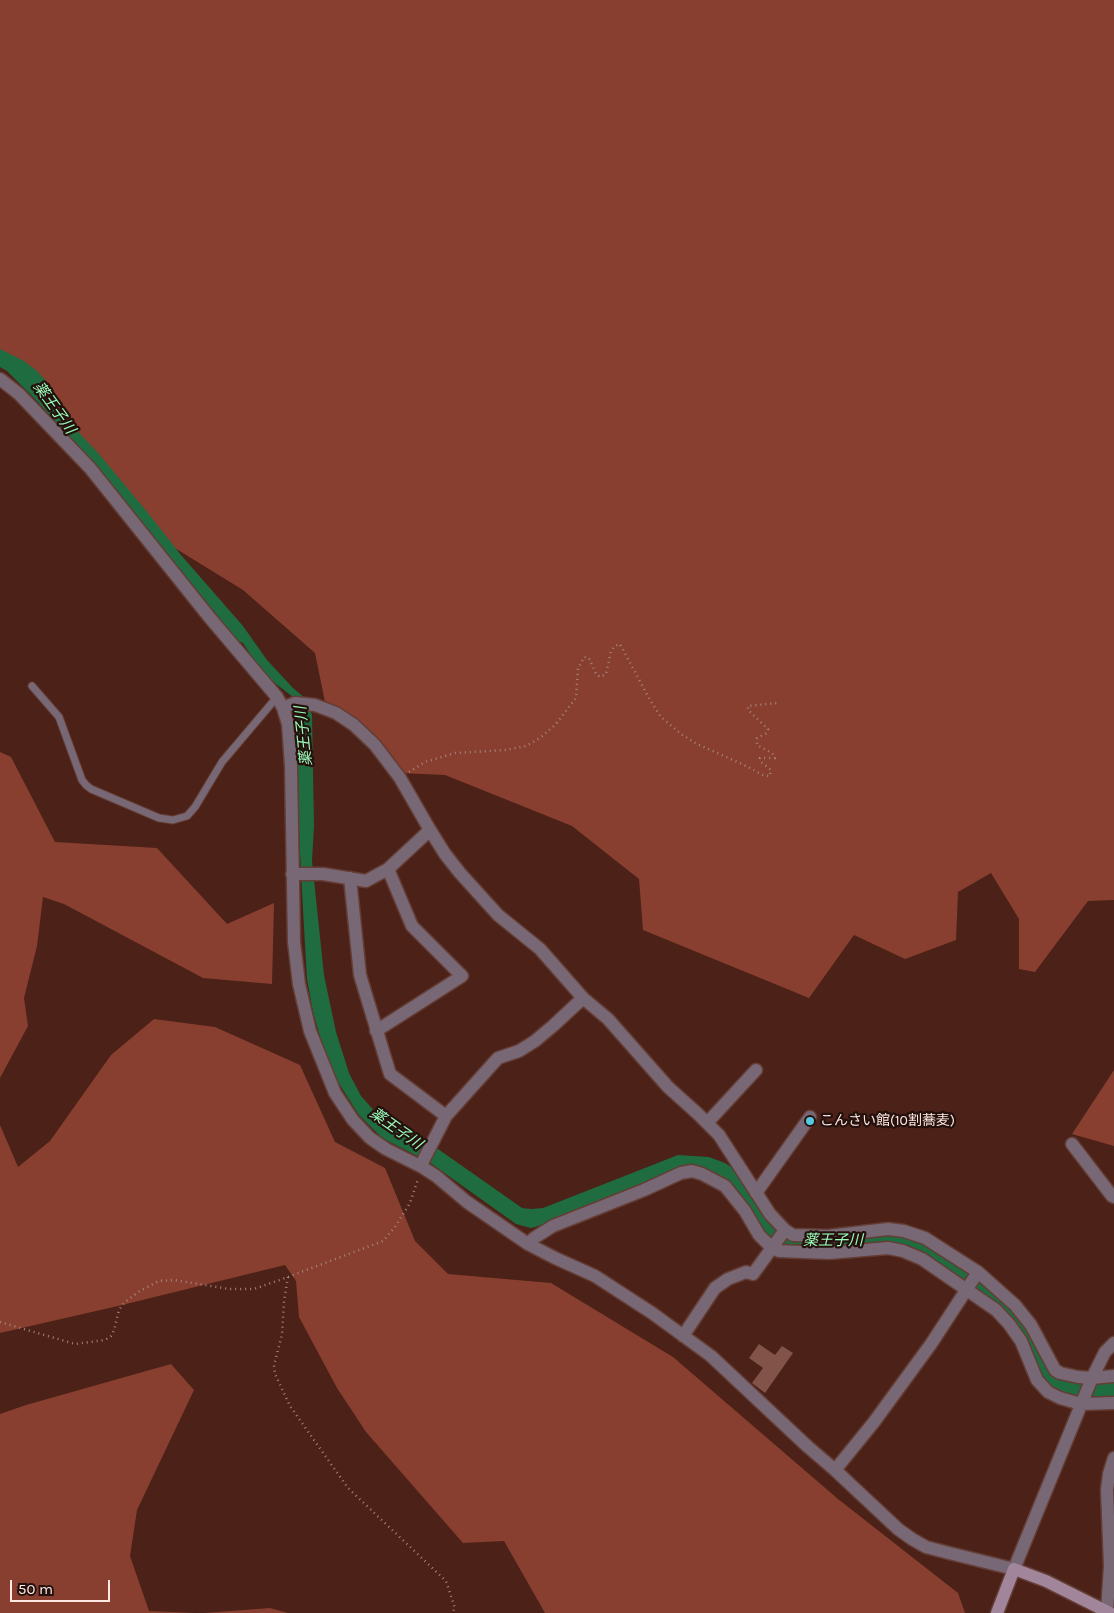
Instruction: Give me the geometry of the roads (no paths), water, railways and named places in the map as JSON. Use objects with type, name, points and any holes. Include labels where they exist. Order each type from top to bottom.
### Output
[{"type":"street","points":[[0,379],[19,394],[90,468],[216,625],[285,702],[291,766],[294,942],[299,984],[310,1031],[335,1093],[353,1120],[370,1138],[386,1150],[422,1164],[467,1202],[528,1244],[616,1288],[711,1356],[898,1528],[926,1547],[1014,1569],[1046,1581],[1109,1612],[1110,1566],[1107,1490],[1114,1458]]},
{"type":"street","points":[[285,702],[315,705],[336,713],[354,725],[375,745],[400,778],[445,854],[460,873],[498,915],[540,949],[583,998],[608,1019],[668,1087],[719,1135],[770,1214],[785,1230],[793,1235],[828,1236],[888,1229],[904,1231],[926,1238],[978,1272],[1015,1305],[1031,1325],[1054,1370],[1078,1377],[1114,1376]]},
{"type":"street","points":[[292,874],[323,874],[366,881],[388,869],[430,830]]},
{"type":"street","points":[[376,1032],[462,976],[412,926],[388,869]]},
{"type":"street","points":[[350,878],[360,975],[390,1074],[446,1116]]},
{"type":"street","points":[[422,1164],[446,1116],[498,1058],[519,1051],[535,1041],[583,998]]},
{"type":"street","points":[[707,1123],[756,1070]]},
{"type":"street","points":[[756,1192],[810,1117]]},
{"type":"street","points":[[1072,1144],[1114,1197]]},
{"type":"street","points":[[725,1186],[741,1170]]},
{"type":"street","points":[[528,1244],[553,1226],[644,1190],[680,1173],[692,1171],[725,1186],[745,1211],[759,1236],[772,1248],[828,1253],[888,1248],[903,1251],[922,1259],[996,1310],[1021,1341],[1037,1380],[1048,1392],[1060,1398],[1081,1404],[1114,1403]]},
{"type":"street","points":[[683,1336],[715,1288],[728,1279],[746,1272],[753,1274],[785,1230]]},
{"type":"street","points":[[828,1236],[828,1253]]},
{"type":"street","points":[[922,1259],[931,1241]]},
{"type":"street","points":[[835,1470],[874,1422],[931,1344],[978,1272]]},
{"type":"street","points":[[997,1613],[1092,1378],[1105,1352],[1114,1343]]},
{"type":"lane","points":[[32,686],[59,717],[82,780],[86,786],[91,790],[159,818],[173,820],[187,816],[195,807],[222,762],[285,702]]},
{"type":"water","name":"薬王子川","points":[[0,349],[24,361],[46,381],[48,395],[65,418],[99,454],[181,555],[243,626],[267,660],[306,699],[312,715],[314,826],[312,861],[324,975],[336,1032],[349,1073],[361,1096],[376,1113],[421,1137],[522,1208],[543,1208],[678,1155],[709,1157],[725,1163],[733,1168],[778,1230],[889,1233],[922,1242],[969,1271],[1008,1302],[1034,1339],[1047,1369],[1058,1380],[1080,1383],[1114,1381],[1114,1397],[1072,1398],[1046,1387],[1020,1332],[910,1249],[839,1249],[779,1246],[771,1240],[750,1209],[701,1168],[560,1220],[531,1228],[516,1224],[429,1162],[382,1138],[359,1115],[336,1079],[323,1047],[313,1012],[307,979],[298,813],[298,709],[293,697],[263,674],[243,643],[238,641],[84,453],[37,401],[7,371],[0,367]]},
{"type":"place","name":"こんさい館(10割蕎麦)","points":[[810,1121]]}]
